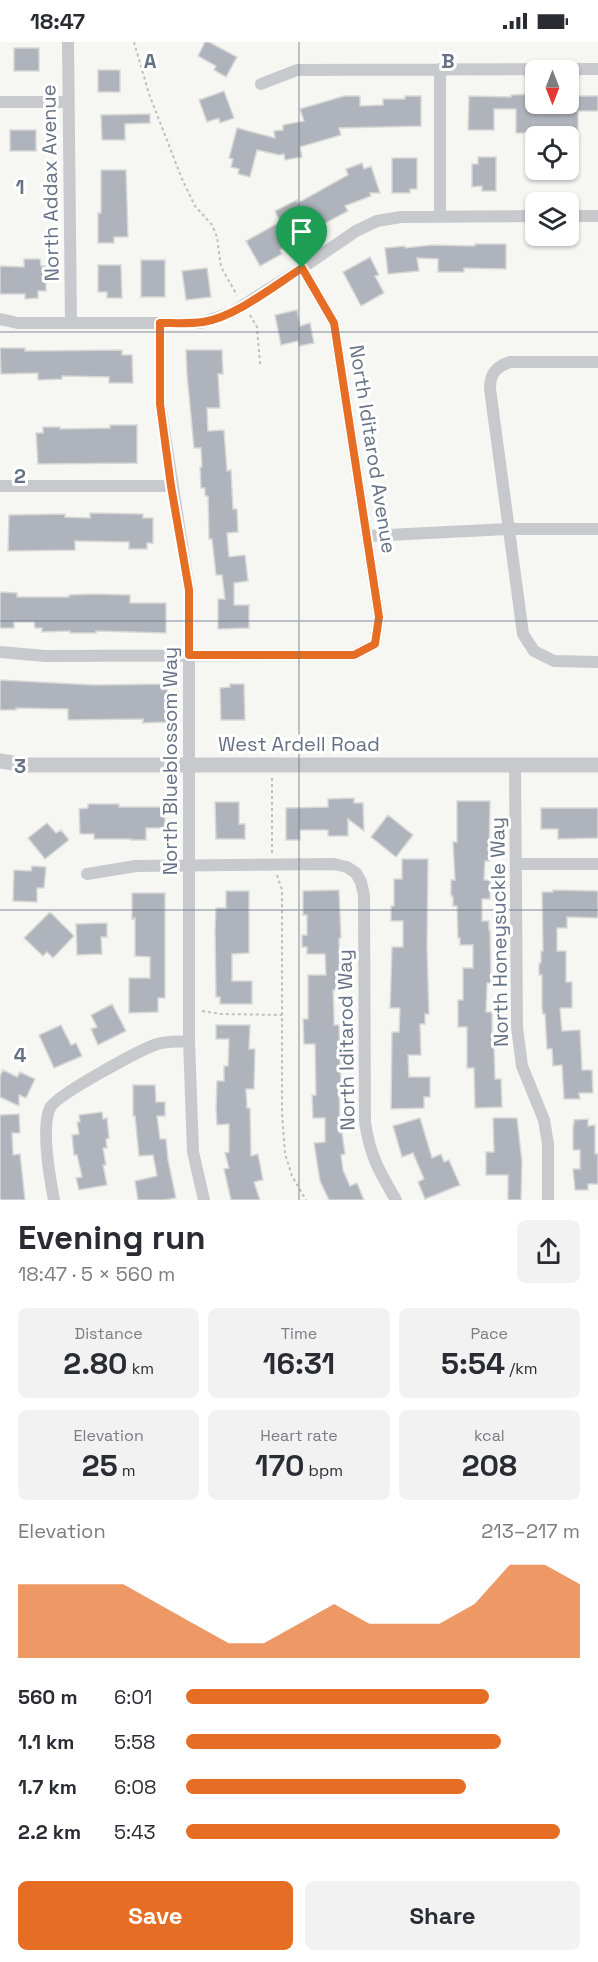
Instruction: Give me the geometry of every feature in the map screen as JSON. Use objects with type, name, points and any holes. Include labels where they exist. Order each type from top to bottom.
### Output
[{"type":"street","name":"North Addax Avenue","points":[[69,42],[71,323]]},
{"type":"street","points":[[440,69],[440,217]]},
{"type":"street","points":[[261,84],[297,70],[598,69]]},
{"type":"street","points":[[0,102],[68,102]]},
{"type":"street","points":[[0,319],[18,324],[200,323],[231,313],[356,231],[377,221],[401,218],[525,216]]},
{"type":"street","points":[[579,216],[598,216]]},
{"type":"street","name":"North Iditarod Avenue","points":[[189,655],[354,655],[375,644],[379,617],[334,323],[302,268]]},
{"type":"street","name":"North Blueblossom Way","points":[[160,323],[160,404],[189,590],[189,1041],[193,1152],[204,1200]]},
{"type":"street","points":[[598,362],[510,362],[494,371],[490,379],[523,634],[534,651],[554,662],[598,662]]},
{"type":"street","points":[[0,486],[171,486]]},
{"type":"street","points":[[367,536],[508,529],[598,530]]},
{"type":"street","points":[[0,652],[45,656],[189,655]]},
{"type":"street","name":"West Ardell Road","points":[[0,761],[26,765],[598,765]]},
{"type":"street","name":"North Honeysuckle Way","points":[[515,766],[517,1027],[522,1066],[544,1120],[548,1144],[548,1200]]},
{"type":"street","name":"North Iditarod Way","points":[[190,865],[334,864],[347,867],[356,873],[364,895],[365,1122],[369,1146],[378,1170],[396,1200]]},
{"type":"street","points":[[516,864],[598,864]]},
{"type":"street","points":[[87,874],[136,866],[190,865]]},
{"type":"street","points":[[54,1200],[46,1134],[46,1117],[51,1105],[75,1087],[147,1048],[160,1043],[189,1041]]},
{"type":"path","points":[[134,42],[149,94],[182,179],[195,206],[212,225],[217,237],[221,267],[257,327],[260,364]]},
{"type":"path","points":[[272,775],[272,856]]},
{"type":"path","points":[[277,875],[282,890],[282,1113],[285,1154],[292,1176],[306,1200]]},
{"type":"path","points":[[202,1011],[221,1014],[282,1016]]},
{"type":"building","points":[[205,42],[237,57],[226,77],[214,70],[216,66],[198,56]]},
{"type":"building","points":[[14,48],[39,48],[39,71],[14,71]]},
{"type":"building","points":[[98,70],[120,70],[120,92],[98,92]]},
{"type":"building","points":[[224,91],[234,118],[220,123],[219,118],[207,122],[199,100]]},
{"type":"building","points":[[525,94],[525,114],[578,114],[578,126],[525,126],[525,133],[516,133],[516,109],[494,109],[494,130],[468,130],[469,96],[511,97],[511,95]]},
{"type":"building","points":[[344,96],[360,96],[360,106],[383,105],[383,99],[421,96],[421,126],[339,128],[341,135],[300,147],[302,157],[285,160],[284,154],[257,150],[250,177],[238,174],[239,169],[231,167],[233,159],[229,158],[237,128],[275,138],[274,131],[283,130],[283,125],[304,121],[300,109]]},
{"type":"building","points":[[579,96],[598,96],[598,111],[579,111]]},
{"type":"building","points":[[150,114],[150,123],[125,124],[125,140],[102,140],[101,115]]},
{"type":"building","points":[[10,130],[36,130],[36,151],[10,151]]},
{"type":"building","points":[[478,157],[496,157],[496,191],[482,191],[482,186],[472,187],[472,164],[478,164]]},
{"type":"building","points":[[392,158],[417,158],[417,189],[410,189],[410,193],[392,193]]},
{"type":"building","points":[[362,163],[364,169],[371,166],[380,193],[370,193],[371,196],[345,206],[348,211],[280,250],[282,254],[260,266],[246,241],[280,222],[275,211],[297,200],[298,203],[348,175],[346,169]]},
{"type":"building","points":[[101,170],[126,170],[128,237],[114,237],[114,243],[98,243]]},
{"type":"building","points":[[475,244],[506,244],[506,269],[464,268],[464,272],[438,272],[438,259],[417,258],[419,271],[388,274],[385,248],[432,245],[475,246]]},
{"type":"building","points":[[370,257],[379,275],[375,276],[384,293],[361,306],[343,272]]},
{"type":"building","points":[[24,259],[40,259],[41,266],[46,266],[46,291],[38,291],[38,298],[25,299],[25,294],[0,294],[0,266],[24,267]]},
{"type":"building","points":[[141,260],[165,260],[165,297],[141,297]]},
{"type":"building","points":[[98,265],[121,265],[122,298],[107,298],[107,292],[98,292]]},
{"type":"building","points":[[207,268],[211,297],[186,300],[182,271]]},
{"type":"building","points":[[297,310],[300,326],[310,323],[314,343],[299,346],[298,341],[281,345],[275,315]]},
{"type":"building","points":[[0,348],[25,348],[25,351],[122,350],[122,355],[132,355],[133,383],[109,383],[109,377],[62,376],[62,379],[38,380],[38,373],[1,374]]},
{"type":"building","points":[[186,350],[222,350],[223,374],[218,374],[220,408],[207,408],[208,431],[224,430],[227,471],[231,470],[233,509],[237,509],[238,532],[227,533],[229,557],[245,555],[248,581],[234,583],[234,605],[249,605],[249,628],[218,629],[218,599],[225,599],[222,575],[216,575],[212,539],[209,539],[208,496],[205,496],[205,488],[201,488],[201,448],[194,448]]},
{"type":"building","points":[[110,425],[137,425],[137,463],[38,464],[36,433],[43,433],[43,427],[110,428]]},
{"type":"building","points":[[90,513],[143,514],[143,518],[153,518],[153,543],[147,543],[147,549],[129,549],[129,542],[75,541],[75,550],[8,551],[9,515],[65,514],[65,517],[90,518]]},
{"type":"building","points":[[0,592],[17,593],[17,597],[130,595],[130,603],[166,603],[166,633],[42,632],[42,628],[35,628],[34,622],[14,622],[14,628],[0,628]]},
{"type":"building","points":[[0,680],[94,685],[167,684],[168,722],[143,723],[143,719],[68,720],[68,709],[0,710]]},
{"type":"building","points":[[230,684],[244,684],[245,720],[221,720],[220,688],[230,687]]},
{"type":"building","points":[[354,798],[354,803],[363,803],[364,831],[348,819],[348,836],[328,836],[328,830],[300,830],[300,840],[286,840],[286,808],[328,807],[328,799]]},
{"type":"building","points":[[457,801],[490,801],[489,861],[485,861],[484,880],[490,880],[490,899],[482,899],[482,921],[489,921],[490,930],[491,983],[487,983],[486,1012],[492,1012],[495,1079],[501,1079],[502,1107],[475,1108],[474,1068],[467,1068],[467,1027],[458,1027],[458,1000],[463,1000],[463,968],[473,968],[473,945],[460,945],[457,906],[453,906],[453,896],[451,896],[451,880],[455,880],[453,842],[457,842]]},
{"type":"building","points":[[215,802],[239,802],[239,824],[245,824],[245,839],[216,839]]},
{"type":"building","points":[[88,804],[165,807],[165,828],[146,828],[146,840],[94,839],[94,834],[80,834],[79,809],[88,808]]},
{"type":"building","points":[[541,808],[598,808],[598,838],[558,839],[558,829],[541,829]]},
{"type":"building","points":[[388,815],[413,835],[396,857],[371,837]]},
{"type":"building","points":[[47,823],[56,833],[61,830],[69,840],[45,859],[28,838]]},
{"type":"building","points":[[402,859],[428,859],[429,1014],[425,1014],[425,1024],[420,1024],[421,1055],[408,1055],[409,1077],[430,1077],[430,1097],[424,1097],[424,1108],[391,1109],[392,1032],[399,1032],[400,1008],[390,1008],[392,947],[403,947],[403,921],[391,921],[391,906],[394,906],[394,879],[402,879]]},
{"type":"building","points":[[32,866],[46,867],[44,888],[37,888],[37,902],[13,901],[14,870],[31,871]]},
{"type":"building","points":[[339,890],[340,990],[333,990],[334,1025],[339,1025],[340,1133],[342,1133],[345,1154],[341,1155],[343,1170],[350,1186],[357,1183],[364,1200],[329,1200],[320,1181],[314,1143],[325,1142],[325,1118],[313,1118],[312,1095],[316,1095],[315,1044],[304,1044],[303,1019],[308,1019],[308,975],[326,975],[325,954],[307,954],[307,947],[302,947],[302,935],[307,935],[307,915],[303,915],[303,891]]},
{"type":"building","points":[[553,890],[598,891],[598,918],[567,917],[567,928],[557,928],[557,951],[566,951],[566,982],[572,982],[572,1008],[560,1008],[562,1031],[580,1030],[582,1070],[592,1070],[593,1093],[579,1093],[580,1099],[564,1099],[562,1065],[553,1066],[552,1049],[547,1049],[545,1014],[542,1008],[542,975],[539,975],[539,963],[541,963],[541,951],[543,951],[542,892],[553,892]]},
{"type":"building","points":[[226,891],[249,891],[249,953],[232,954],[232,981],[252,981],[252,1004],[220,1004],[220,997],[216,997],[216,908],[226,908]]},
{"type":"building","points":[[132,893],[165,893],[165,998],[158,998],[158,1012],[129,1013],[129,978],[150,978],[150,957],[135,956],[135,918],[132,919]]},
{"type":"building","points":[[50,912],[74,936],[53,958],[47,952],[43,956],[24,938]]},
{"type":"building","points":[[107,923],[107,937],[101,937],[102,954],[77,955],[76,924]]},
{"type":"building","points":[[112,1004],[126,1031],[98,1045],[91,1029],[97,1027],[91,1015]]},
{"type":"building","points":[[61,1025],[71,1045],[76,1043],[82,1056],[54,1068],[39,1035]]},
{"type":"building","points":[[216,1025],[250,1025],[249,1049],[255,1049],[254,1089],[246,1089],[247,1108],[250,1108],[251,1156],[258,1154],[263,1180],[254,1182],[260,1200],[231,1200],[224,1169],[229,1168],[225,1153],[229,1152],[229,1124],[217,1125],[216,1109],[217,1081],[224,1081],[224,1066],[228,1066],[229,1039],[216,1039]]},
{"type":"building","points":[[3,1070],[17,1077],[20,1072],[35,1079],[26,1098],[19,1095],[19,1106],[0,1097],[0,1076]]},
{"type":"building","points":[[133,1085],[155,1085],[156,1102],[165,1102],[165,1116],[157,1116],[160,1139],[166,1139],[176,1198],[138,1200],[135,1181],[157,1176],[153,1155],[139,1156],[135,1116],[133,1116]]},
{"type":"building","points":[[102,1112],[103,1119],[107,1118],[109,1138],[106,1139],[107,1148],[103,1148],[106,1165],[103,1165],[107,1185],[79,1190],[76,1178],[82,1177],[77,1155],[74,1155],[72,1135],[79,1134],[77,1122],[80,1122],[79,1115]]},
{"type":"building","points":[[19,1114],[20,1133],[12,1133],[13,1155],[20,1154],[25,1200],[0,1200],[0,1115]]},
{"type":"building","points":[[420,1118],[432,1158],[441,1154],[444,1162],[449,1160],[460,1185],[425,1199],[418,1182],[424,1179],[413,1153],[402,1157],[393,1126]]},
{"type":"building","points":[[493,1118],[517,1118],[522,1162],[521,1200],[508,1200],[508,1175],[486,1175],[486,1152],[494,1152]]},
{"type":"building","points":[[588,1119],[588,1126],[595,1125],[598,1184],[588,1184],[588,1190],[575,1190],[573,1169],[580,1169],[580,1150],[573,1150],[573,1125],[574,1120]]},
{"type":"route","points":[[302,268],[334,323],[379,617],[375,644],[354,655],[189,655],[189,590],[160,404],[160,323],[200,323],[216,319],[231,313],[302,268]]}]
